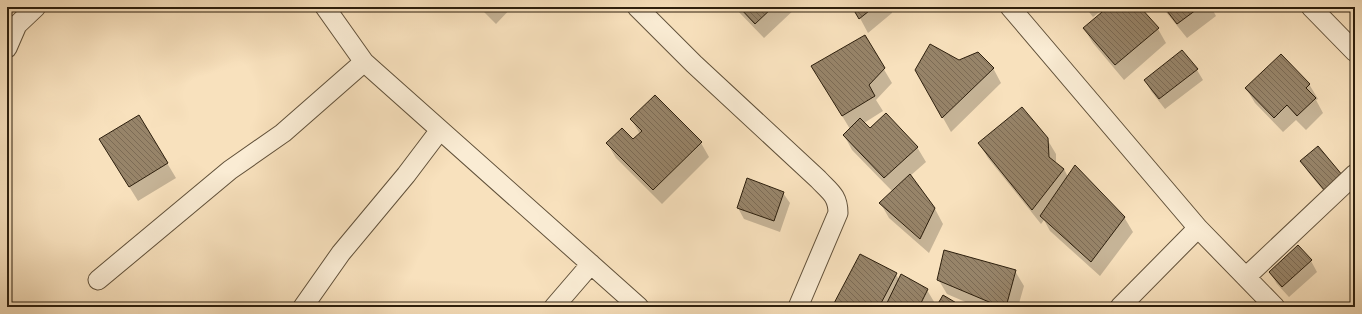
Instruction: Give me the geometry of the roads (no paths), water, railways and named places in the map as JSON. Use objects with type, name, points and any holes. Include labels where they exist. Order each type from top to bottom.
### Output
[{"type":"street","points":[[7,48],[16,25],[36,7]]},
{"type":"street","points":[[325,7],[364,62],[639,307]]},
{"type":"street","points":[[637,7],[694,64],[836,197],[838,213],[798,307]]},
{"type":"street","points":[[1010,7],[1198,228],[1247,276],[1275,307]]},
{"type":"street","points":[[1311,7],[1355,52]]},
{"type":"street","points":[[98,280],[230,170],[283,134],[364,62]]},
{"type":"street","points":[[303,307],[341,253],[406,175],[440,130]]},
{"type":"street","points":[[1247,276],[1355,174]]},
{"type":"street","points":[[1120,307],[1198,228]]},
{"type":"street","points":[[554,307],[591,264]]}]
